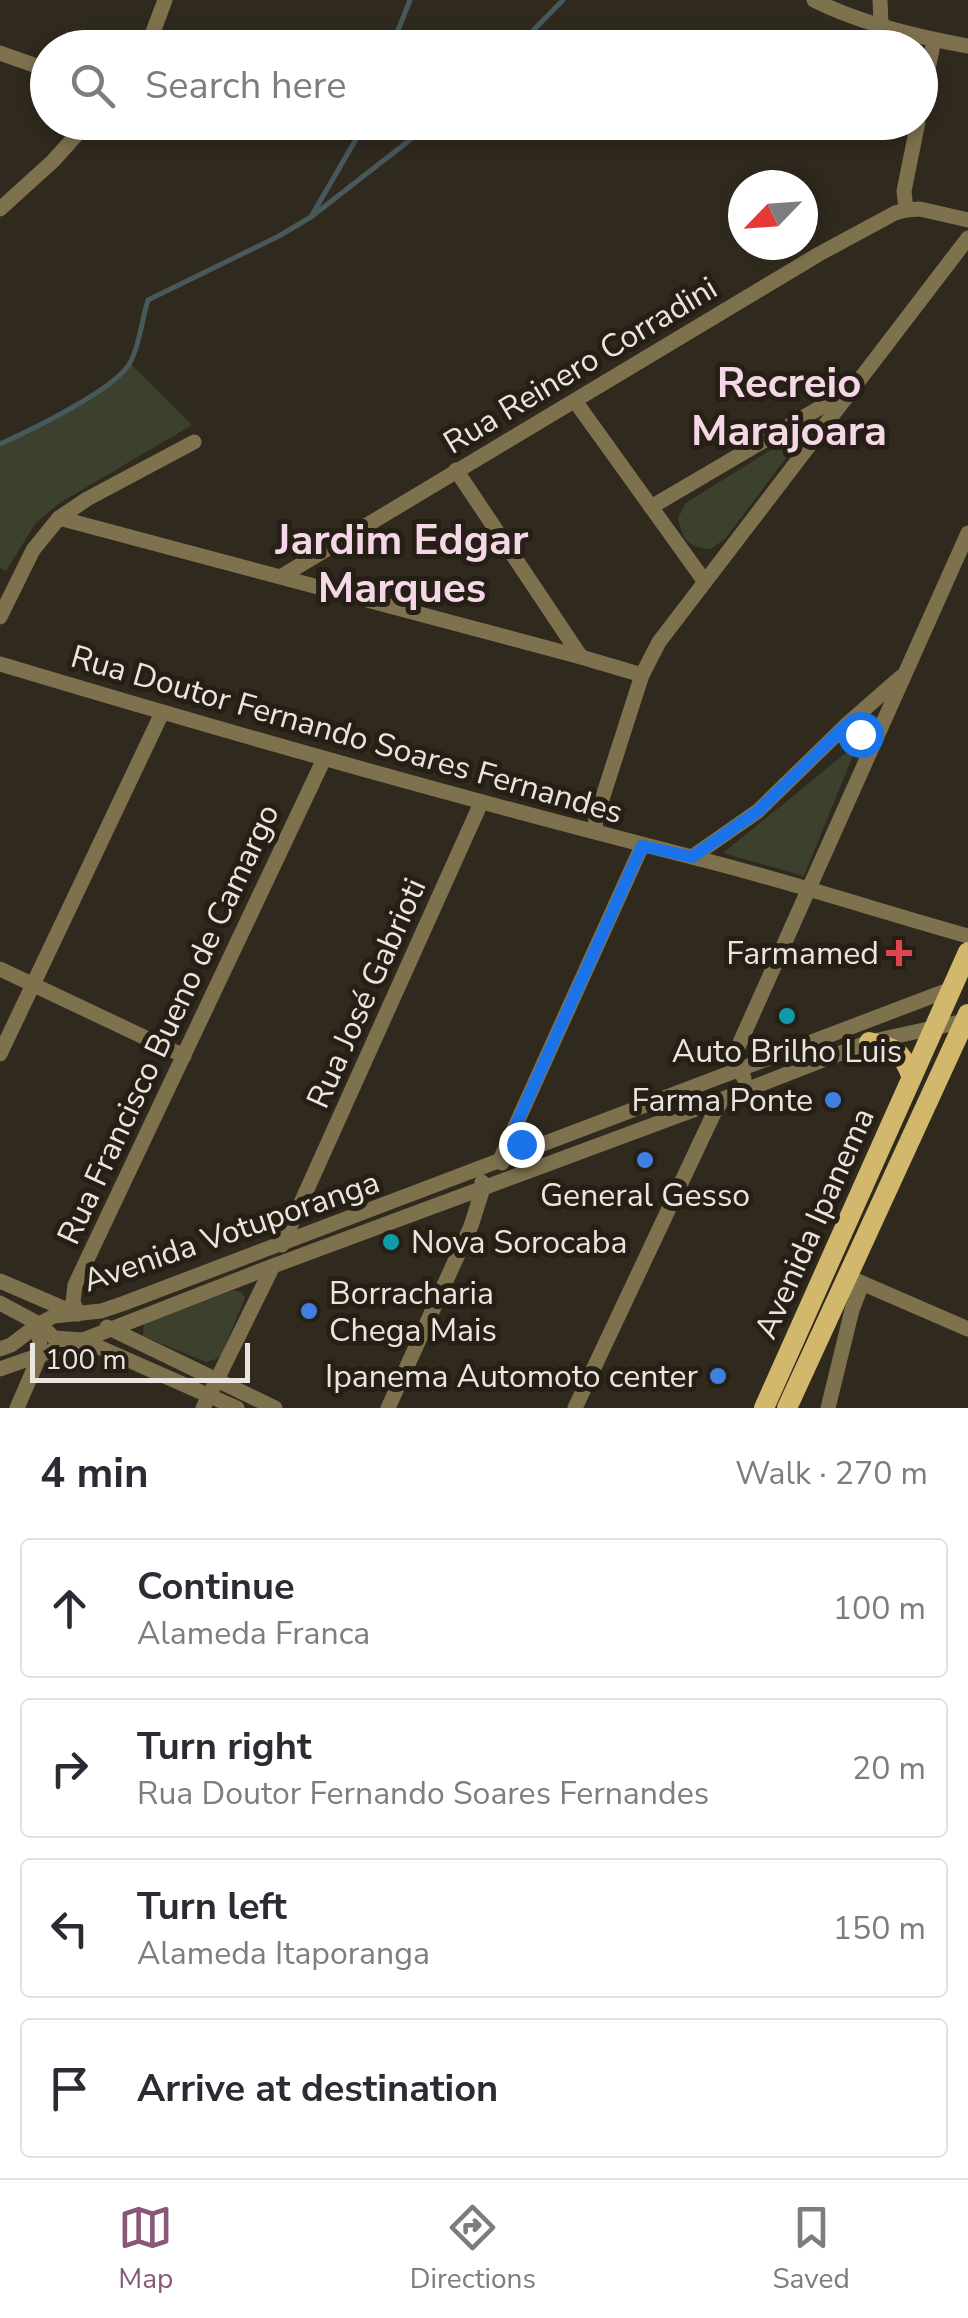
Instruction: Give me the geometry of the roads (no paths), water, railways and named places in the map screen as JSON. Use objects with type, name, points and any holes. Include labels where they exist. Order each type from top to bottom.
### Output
[{"type":"main road","name":"Avenida Ipanema","points":[[764,1408],[968,952]]},
{"type":"main road","name":"Avenida Ipanema","points":[[788,1408],[855,1280],[966,1017]]},
{"type":"main road","points":[[869,1042],[889,1046],[904,1056],[911,1075]]},
{"type":"street","points":[[154,30],[165,0]]},
{"type":"street","points":[[814,0],[901,30]]},
{"type":"street","points":[[880,0],[881,24]]},
{"type":"street","points":[[938,41],[968,46]]},
{"type":"street","points":[[0,53],[30,64]]},
{"type":"street","points":[[0,209],[72,140]]},
{"type":"street","points":[[914,140],[904,191],[906,210],[920,209],[968,220]]},
{"type":"street","name":"Rua Reinero Corradini","points":[[282,576],[820,254],[906,210]]},
{"type":"street","points":[[594,830],[642,676],[660,642],[968,238]]},
{"type":"street","points":[[651,507],[853,388]]},
{"type":"street","points":[[575,401],[705,582]]},
{"type":"street","points":[[0,617],[33,550],[59,518],[194,442]]},
{"type":"street","points":[[456,470],[581,657]]},
{"type":"street","points":[[59,518],[642,676]]},
{"type":"street","points":[[756,1087],[739,1070],[738,1048],[968,533]]},
{"type":"street","name":"Rua Doutor Fernando Soares Fernandes","points":[[0,664],[324,759],[594,830],[968,936]]},
{"type":"street","points":[[692,857],[758,811],[906,673]]},
{"type":"street","points":[[0,1054],[162,712]]},
{"type":"street","points":[[845,726],[874,744]]},
{"type":"street","name":"Rua Francisco Bueno de Camargo","points":[[86,1328],[73,1294],[76,1281],[324,759]]},
{"type":"street","name":"Rua José Gabrioti","points":[[282,1245],[481,803]]},
{"type":"street","points":[[496,1184],[481,1178],[515,1127],[642,846]]},
{"type":"street","points":[[0,969],[184,1056]]},
{"type":"street","name":"Avenida Votuporanga","points":[[1,1369],[40,1355],[86,1328],[108,1309],[950,989]]},
{"type":"street","name":"Avenida Votuporanga","points":[[110,1329],[869,1042],[932,1029],[966,1017]]},
{"type":"street","points":[[575,1408],[723,1099]]},
{"type":"street","points":[[674,1117],[689,1122],[696,1151]]},
{"type":"street","points":[[515,1127],[521,1144],[533,1150]]},
{"type":"street","points":[[388,1408],[471,1226],[496,1184],[511,1170],[506,1163],[492,1166]]},
{"type":"street","points":[[444,1202],[460,1209],[471,1226]]},
{"type":"street","points":[[300,1206],[305,1226],[319,1231]]},
{"type":"street","points":[[209,1395],[273,1266]]},
{"type":"street","points":[[828,1408],[852,1310],[855,1280],[968,1329]]},
{"type":"street","points":[[76,1281],[82,1300],[93,1308],[108,1309]]},
{"type":"street","points":[[0,1282],[237,1408]]},
{"type":"street","points":[[7,1306],[54,1338],[86,1328],[110,1329],[140,1344],[209,1395],[274,1408]]},
{"type":"street","points":[[7,1306],[23,1327],[20,1340]]},
{"type":"street","name":"Avenida Votuporanga","points":[[0,1349],[54,1316],[86,1328]]},
{"type":"street","points":[[138,1318],[131,1333],[140,1344]]},
{"type":"street","points":[[17,1408],[40,1355],[38,1324]]},
{"type":"street","points":[[1,1369],[18,1373],[26,1388]]},
{"type":"waterway","points":[[398,30],[410,0]]},
{"type":"waterway","points":[[534,30],[563,0]]},
{"type":"waterway","points":[[312,215],[356,140]]},
{"type":"waterway","points":[[0,444],[72,408],[123,372],[134,354],[148,300],[311,217],[410,140]]},
{"type":"place","name":"Farmamed","points":[[899,953]]},
{"type":"place","name":"Auto Brilho Luis","points":[[787,1016]]},
{"type":"place","name":"Farma Ponte","points":[[833,1100]]},
{"type":"place","name":"General Gesso","points":[[645,1160]]},
{"type":"place","name":"Nova Sorocaba","points":[[391,1242]]},
{"type":"place","name":"Borracharia Chega Mais","points":[[309,1311]]},
{"type":"place","name":"Ipanema Automoto center","points":[[718,1376]]},
{"type":"district","name":"Recreio Marajoara","points":[[789,406]]},
{"type":"district","name":"Jardim Edgar Marques","points":[[402,563]]}]
